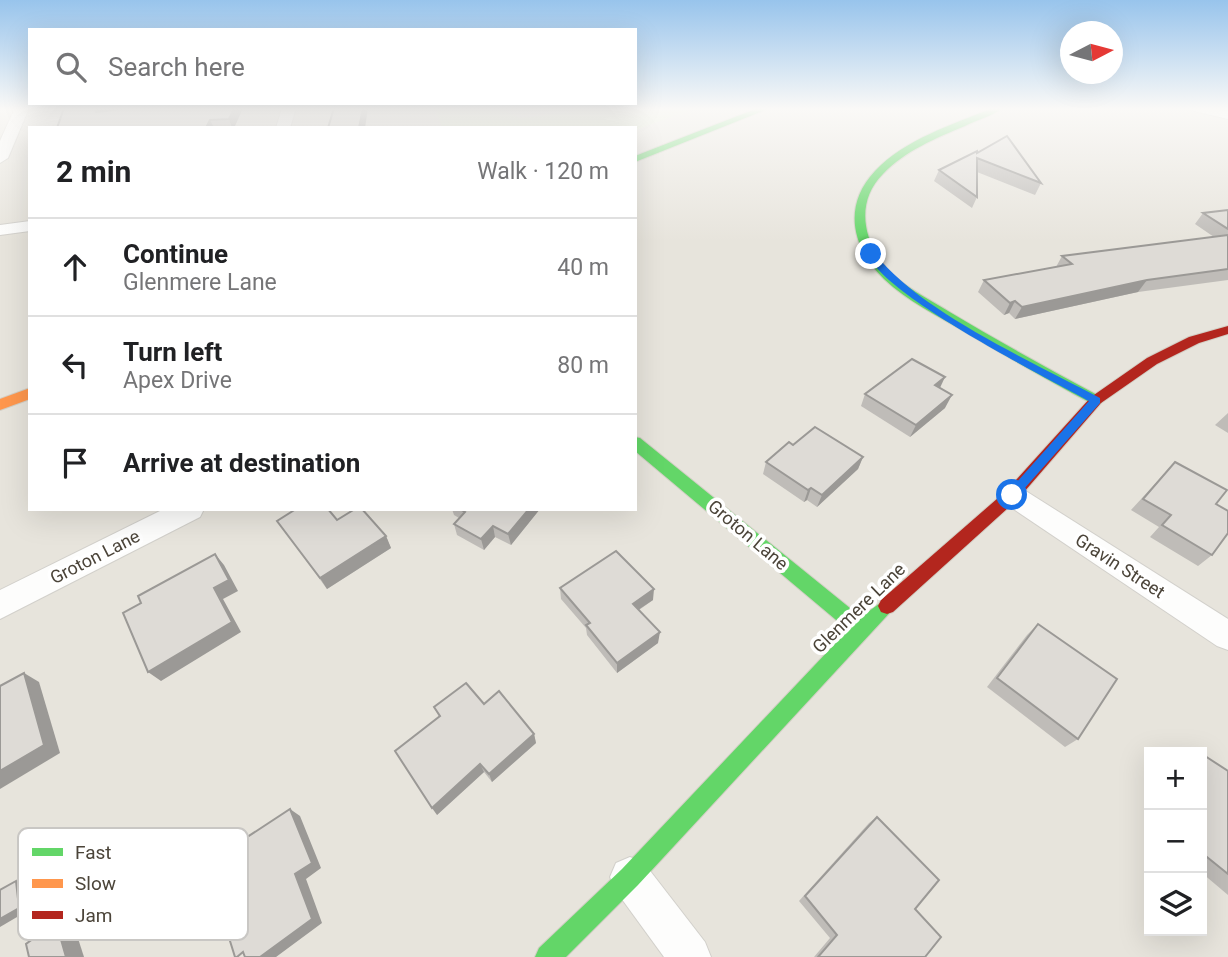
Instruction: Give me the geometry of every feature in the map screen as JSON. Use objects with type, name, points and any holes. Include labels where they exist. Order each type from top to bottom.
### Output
[{"type":"street","points":[[912,153],[884,167],[861,197],[860,231],[871,254],[884,271],[917,297],[982,338],[1096,400]]},
{"type":"street","points":[[0,230],[28,226]]},
{"type":"street","name":"Glenmere Lane","points":[[548,957],[630,877],[860,629],[1012,495],[1096,400],[1152,361],[1194,340],[1228,330]]},
{"type":"street","points":[[0,405],[28,394]]},
{"type":"street","name":"Groton Lane","points":[[637,444],[860,629]]},
{"type":"street","name":"Gravin Street","points":[[1012,495],[1228,636]]},
{"type":"street","name":"Groton Lane","points":[[0,605],[186,511]]},
{"type":"street","points":[[630,877],[690,957]]},
{"type":"shaded area","points":[[0,153],[28,153],[28,511],[637,511],[637,153],[1228,153],[1228,957],[0,957]]},
{"type":"building","points":[[977,153],[1019,153],[1041,183],[977,158],[977,197],[939,170]]},
{"type":"building","points":[[1228,210],[1228,229],[1203,213]]},
{"type":"building","points":[[1228,235],[1228,269],[1147,280],[1022,307],[1015,301],[1010,303],[984,280],[1072,264],[1062,256]]},
{"type":"building","points":[[912,359],[945,377],[935,385],[952,395],[916,425],[865,394]]},
{"type":"building","points":[[815,427],[863,457],[822,495],[811,488],[808,490],[766,462],[789,442],[793,445]]},
{"type":"building","points":[[1175,462],[1227,490],[1216,504],[1228,511],[1228,533],[1212,555],[1162,525],[1171,515],[1143,499]]},
{"type":"building","points":[[293,511],[330,511],[337,520],[352,511],[364,511],[386,536],[320,578],[277,521]]},
{"type":"building","points":[[527,511],[508,534],[493,526],[481,539],[454,524],[465,512]]},
{"type":"building","points":[[616,551],[654,589],[633,604],[660,632],[617,663],[586,625],[590,623],[560,588]]},
{"type":"building","points":[[215,554],[229,580],[214,588],[232,622],[148,672],[123,613],[141,603],[138,596]]},
{"type":"building","points":[[1038,624],[1117,679],[1078,739],[997,678]]},
{"type":"building","points":[[24,673],[44,745],[0,771],[0,686]]},
{"type":"building","points":[[466,683],[484,704],[499,691],[534,734],[489,774],[480,764],[432,808],[395,751],[440,716],[434,707]]},
{"type":"building","points":[[1207,757],[1228,771],[1228,874],[1207,857]]},
{"type":"building","points":[[290,809],[312,863],[295,874],[312,919],[260,957],[245,957],[243,952],[235,957],[230,940],[248,940],[248,836]]},
{"type":"building","points":[[877,817],[939,880],[915,909],[941,937],[925,957],[818,957],[837,935],[805,896]]},
{"type":"building","points":[[16,881],[18,909],[0,919],[0,890]]},
{"type":"building","points":[[31,940],[61,940],[66,957],[29,957],[26,944]]},
{"type":"traffic: fast","points":[[637,158],[651,153]]},
{"type":"traffic: fast","points":[[905,153],[879,172],[867,187],[859,207],[861,230],[875,261],[888,277],[903,289],[1096,400]]},
{"type":"traffic: fast","points":[[637,444],[861,629]]},
{"type":"traffic: fast","points":[[548,957],[630,877],[861,629],[887,606]]},
{"type":"traffic: slow","points":[[0,405],[28,394]]},
{"type":"traffic: jam","points":[[887,606],[1012,495],[1096,400],[1152,361],[1194,340],[1228,330]]},
{"type":"route","points":[[871,254],[884,271],[917,297],[982,338],[1096,400],[1012,495]]}]
